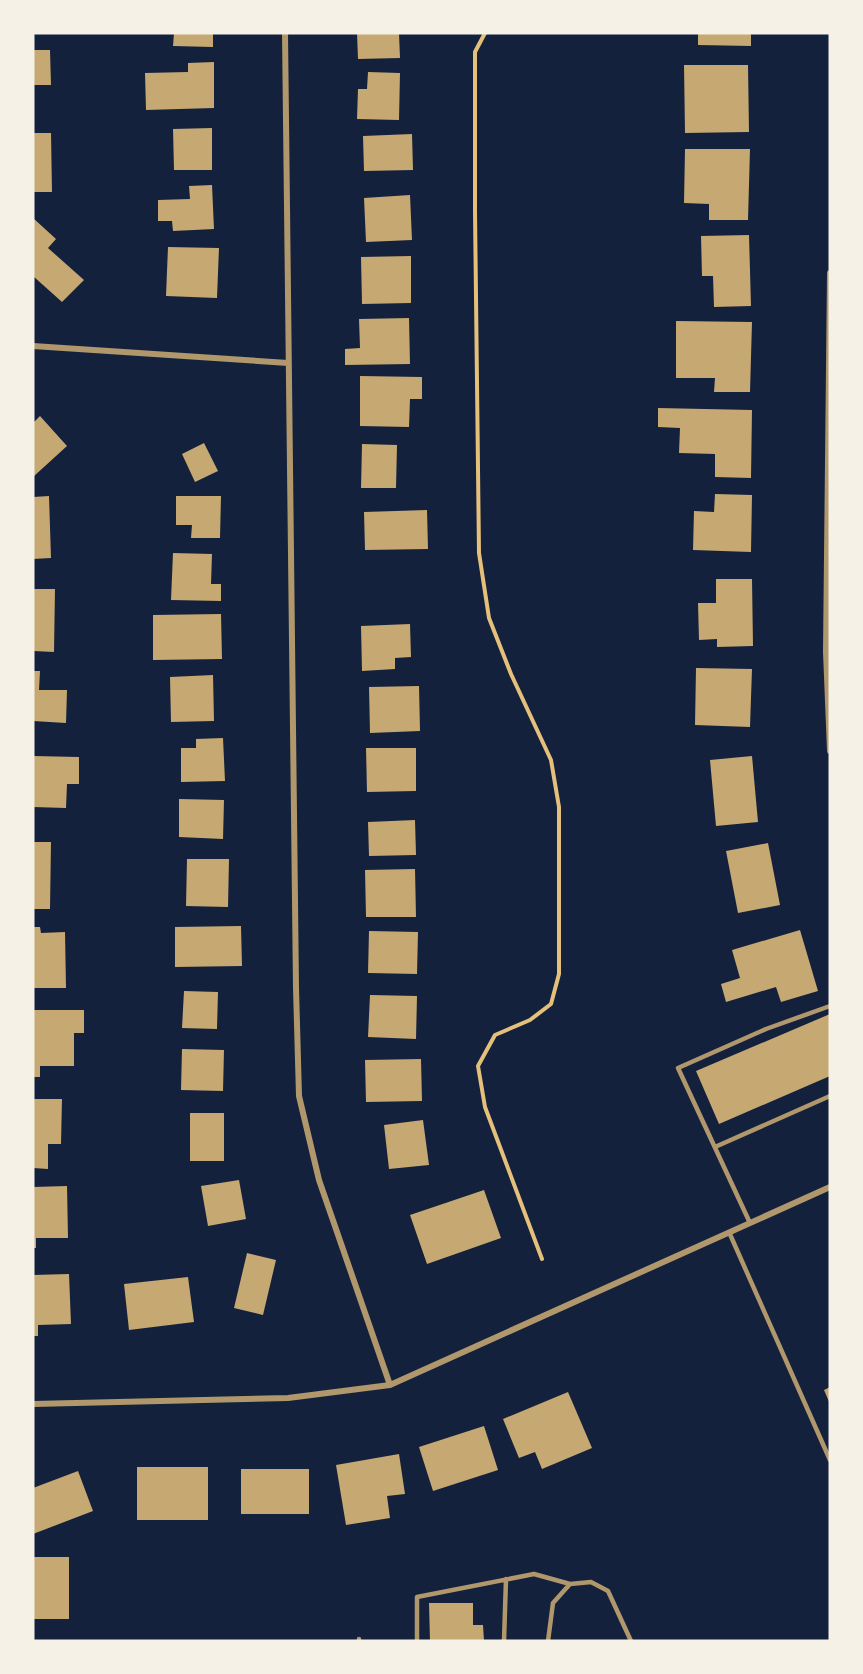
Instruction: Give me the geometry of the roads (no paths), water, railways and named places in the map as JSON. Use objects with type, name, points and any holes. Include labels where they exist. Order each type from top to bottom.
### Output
[{"type":"street","points":[[285,33],[299,1096],[319,1180],[390,1385]]},
{"type":"street","points":[[830,273],[826,652],[830,751]]},
{"type":"street","points":[[33,346],[288,363]]},
{"type":"street","points":[[33,1404],[288,1398],[390,1385],[830,1187]]},
{"type":"lane","points":[[750,1222],[678,1068],[766,1029],[830,1006]]},
{"type":"lane","points":[[715,1147],[830,1096]]},
{"type":"lane","points":[[729,1232],[830,1460]]},
{"type":"lane","points":[[417,1641],[417,1597],[534,1574],[570,1584],[591,1582],[608,1591],[631,1641]]},
{"type":"lane","points":[[504,1641],[506,1579]]},
{"type":"lane","points":[[548,1641],[554,1604],[570,1584]]}]
